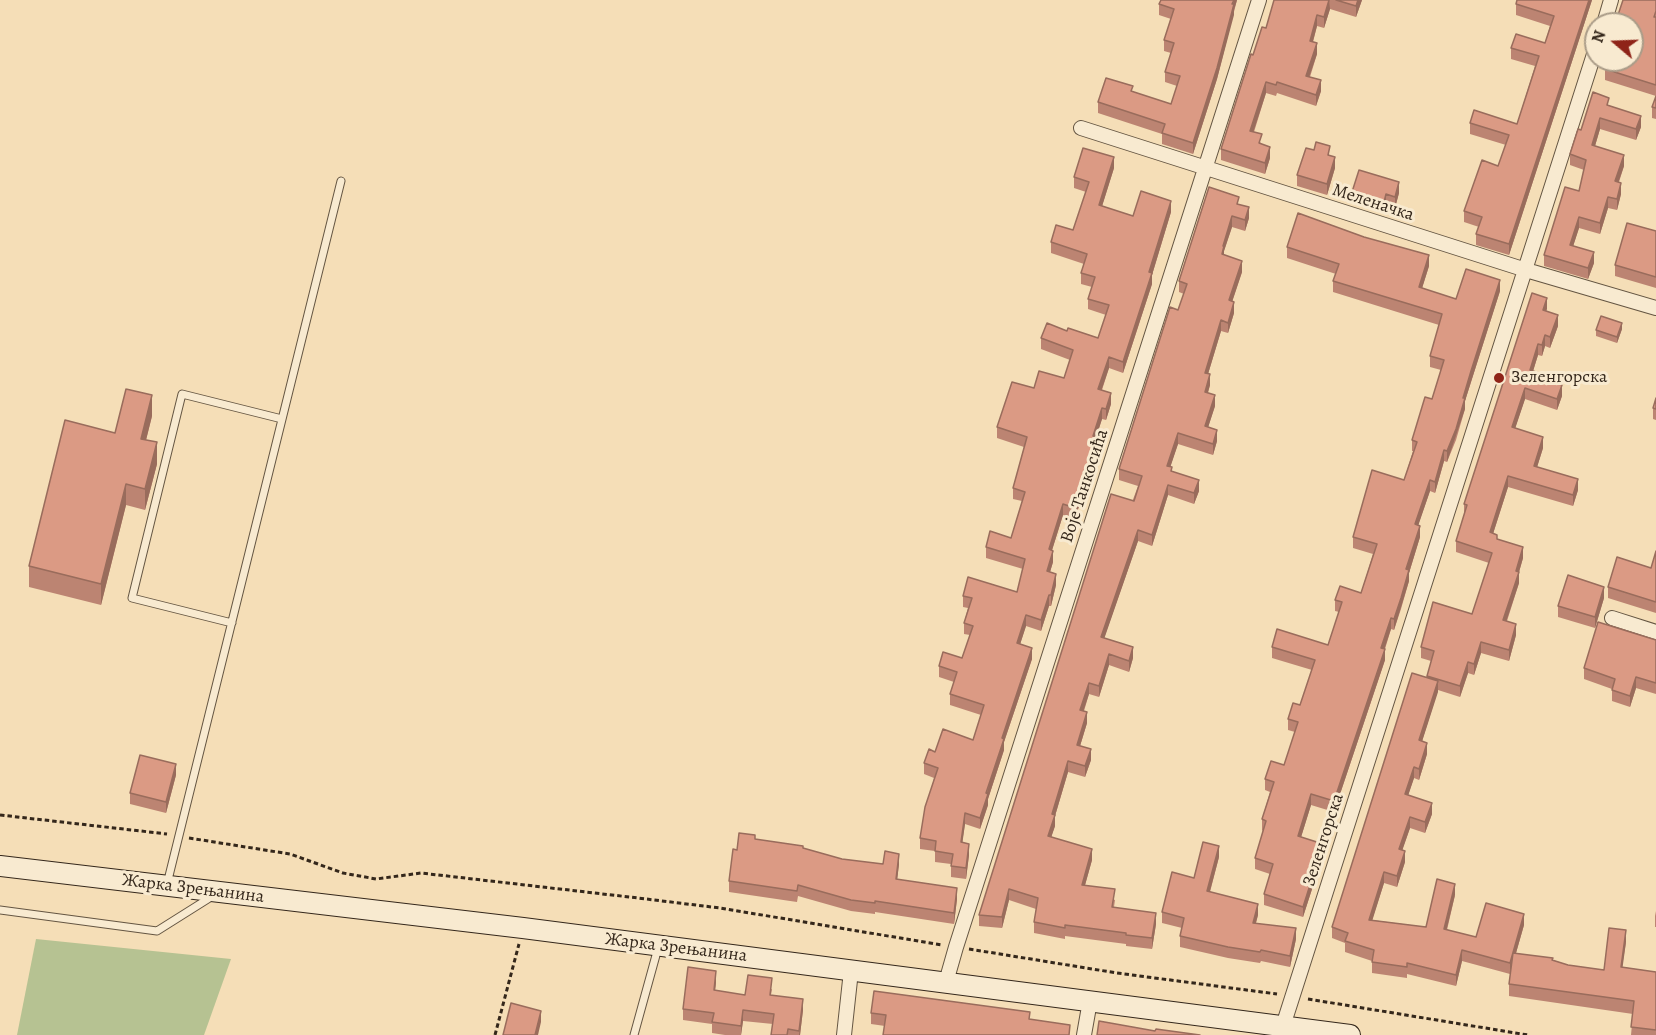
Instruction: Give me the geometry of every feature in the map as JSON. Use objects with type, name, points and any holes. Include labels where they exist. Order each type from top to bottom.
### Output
[{"type":"main road","name":"Жарка Зрењанина","points":[[0,866],[523,928],[1350,1035]]},
{"type":"street","name":"Воје Танкосића","points":[[946,982],[1259,0]]},
{"type":"street","name":"Зеленгорска","points":[[1283,1026],[1588,72]]},
{"type":"street","name":"Меленачка","points":[[1081,128],[1526,270],[1656,308]]},
{"type":"street","points":[[1612,618],[1656,632]]},
{"type":"street","points":[[844,1035],[851,970]]},
{"type":"street","points":[[1084,1035],[1090,1001]]},
{"type":"lane","points":[[167,886],[341,181]]},
{"type":"lane","points":[[232,623],[132,598],[182,394],[282,419]]},
{"type":"lane","points":[[0,910],[158,931],[218,892]]},
{"type":"lane","points":[[634,1035],[659,946]]},
{"type":"path","points":[[0,815],[179,836],[290,854],[343,873],[376,879],[421,873],[720,908],[1118,973],[1293,997],[1528,1035]]},
{"type":"path","points":[[495,1035],[523,928]]},
{"type":"green space","points":[[36,939],[231,959],[204,1035],[17,1035]]},
{"type":"building","points":[[1161,0],[1234,0],[1217,68],[1193,143],[1162,133],[1165,124],[1098,102],[1106,78],[1133,86],[1131,91],[1171,104],[1180,76],[1165,72],[1174,43],[1164,40],[1174,9],[1159,4]]},
{"type":"building","points":[[1274,0],[1329,0],[1324,17],[1317,15],[1310,41],[1317,43],[1306,76],[1321,80],[1316,95],[1277,82],[1276,85],[1266,82],[1250,131],[1262,134],[1259,143],[1270,147],[1265,163],[1221,149],[1251,54],[1253,55],[1262,27],[1266,28]]},
{"type":"building","points":[[1336,0],[1358,0],[1356,6]]},
{"type":"building","points":[[1517,0],[1589,0],[1509,244],[1476,234],[1482,217],[1464,211],[1482,160],[1498,166],[1509,135],[1470,123],[1474,110],[1517,124],[1539,56],[1511,48],[1516,34],[1545,43],[1554,16],[1516,4]]},
{"type":"building","points":[[1623,0],[1656,0],[1654,17],[1656,17],[1656,85],[1615,72],[1644,72],[1644,12],[1619,12]]},
{"type":"building","points":[[1593,92],[1609,98],[1607,105],[1641,116],[1636,129],[1600,118],[1592,145],[1624,155],[1615,181],[1621,183],[1617,199],[1608,197],[1600,223],[1579,217],[1570,245],[1594,252],[1588,268],[1544,255],[1565,187],[1579,191],[1586,160],[1570,154],[1578,129],[1581,130]]},
{"type":"building","points":[[1656,96],[1656,108],[1652,107]]},
{"type":"building","points":[[1316,142],[1330,146],[1328,155],[1335,157],[1327,184],[1297,175],[1306,148],[1314,150]]},
{"type":"building","points":[[1083,148],[1114,157],[1099,205],[1133,216],[1141,191],[1171,201],[1149,272],[1152,273],[1123,362],[1109,357],[1098,389],[1111,393],[1106,409],[1102,408],[1093,436],[1097,437],[1075,508],[1063,504],[1049,549],[1053,551],[1047,571],[1056,574],[1051,595],[1049,595],[1041,620],[1026,615],[1017,643],[1032,648],[1002,738],[1004,739],[980,818],[965,813],[961,842],[969,844],[966,868],[951,866],[953,854],[935,851],[936,841],[920,838],[925,807],[938,768],[924,763],[929,749],[935,752],[943,729],[973,740],[984,705],[950,694],[957,672],[939,666],[943,652],[962,658],[973,626],[964,623],[972,598],[963,596],[968,577],[1017,592],[1025,559],[986,547],[990,531],[1011,538],[1025,492],[1013,488],[1027,437],[997,427],[1012,382],[1034,388],[1039,371],[1064,378],[1073,350],[1041,338],[1047,323],[1067,331],[1068,328],[1098,338],[1109,305],[1088,299],[1095,277],[1081,273],[1087,254],[1051,242],[1056,225],[1073,230],[1089,182],[1074,177]]},
{"type":"building","points":[[1359,170],[1399,182],[1395,197],[1386,194],[1384,202],[1352,192]]},
{"type":"building","points":[[1209,187],[1239,197],[1237,204],[1249,207],[1245,220],[1232,216],[1223,246],[1222,254],[1242,261],[1229,300],[1234,302],[1228,323],[1221,320],[1205,373],[1210,374],[1205,392],[1215,395],[1205,426],[1217,430],[1213,444],[1178,433],[1167,466],[1172,467],[1171,471],[1199,480],[1194,493],[1168,485],[1152,535],[1138,530],[1101,637],[1133,647],[1129,661],[1109,654],[1099,686],[1089,683],[1080,710],[1087,712],[1077,745],[1091,749],[1085,766],[1068,761],[1052,814],[1055,815],[1048,836],[1092,849],[1082,885],[1115,889],[1112,907],[1156,913],[1152,938],[1034,922],[1038,898],[1009,889],[1002,917],[979,915],[1111,494],[1134,501],[1142,476],[1119,469],[1170,307],[1178,310],[1187,284],[1179,281]]},
{"type":"building","points":[[1298,213],[1364,237],[1429,255],[1419,287],[1456,299],[1466,269],[1500,280],[1463,398],[1465,398],[1456,429],[1447,451],[1444,450],[1435,482],[1430,480],[1415,524],[1420,526],[1406,569],[1409,570],[1401,598],[1394,619],[1391,618],[1381,648],[1385,649],[1334,801],[1311,794],[1298,836],[1323,844],[1303,907],[1264,894],[1273,864],[1255,858],[1266,821],[1262,819],[1274,782],[1265,779],[1271,761],[1284,765],[1298,722],[1288,719],[1293,703],[1300,705],[1315,660],[1272,647],[1277,629],[1328,645],[1342,602],[1335,600],[1340,586],[1361,593],[1377,544],[1353,537],[1372,470],[1404,480],[1417,442],[1412,440],[1425,397],[1432,399],[1444,360],[1430,356],[1442,314],[1333,281],[1339,264],[1287,247]]},
{"type":"building","points":[[1627,223],[1656,231],[1656,277],[1615,265]]},
{"type":"building","points":[[1532,293],[1547,298],[1543,310],[1558,315],[1550,337],[1545,335],[1542,345],[1538,344],[1530,370],[1542,374],[1540,378],[1562,385],[1557,399],[1525,388],[1512,427],[1543,437],[1534,466],[1578,479],[1573,495],[1508,476],[1490,532],[1497,535],[1497,539],[1523,547],[1516,571],[1519,572],[1503,620],[1516,624],[1509,650],[1481,642],[1474,664],[1468,662],[1460,686],[1427,676],[1434,651],[1421,647],[1433,602],[1472,614],[1492,553],[1456,541],[1467,505],[1464,504]]},
{"type":"building","points":[[1601,316],[1622,323],[1617,337],[1596,330]]},
{"type":"building","points":[[126,389],[152,395],[141,439],[157,442],[145,489],[126,484],[101,584],[29,566],[65,420],[115,433]]},
{"type":"building","points":[[1656,551],[1656,602],[1608,587],[1617,557],[1651,568]]},
{"type":"building","points":[[1568,575],[1604,587],[1595,617],[1558,606]]},
{"type":"building","points":[[1598,622],[1656,640],[1656,683],[1636,677],[1630,696],[1612,690],[1615,679],[1584,668]]},
{"type":"building","points":[[1412,673],[1438,681],[1419,740],[1427,743],[1419,769],[1414,767],[1405,794],[1432,803],[1425,822],[1410,817],[1399,849],[1405,851],[1397,876],[1384,872],[1369,920],[1426,927],[1437,879],[1455,884],[1444,929],[1476,937],[1486,903],[1524,914],[1510,963],[1462,950],[1456,975],[1407,963],[1407,967],[1372,962],[1374,950],[1345,941],[1348,933],[1332,927]]},
{"type":"building","points":[[140,755],[176,764],[166,802],[130,793]]},
{"type":"building","points":[[739,833],[755,835],[755,839],[803,846],[803,848],[842,859],[883,864],[885,851],[899,854],[896,879],[957,888],[954,913],[875,901],[875,903],[851,900],[798,885],[797,891],[729,881],[733,849],[737,850]]},
{"type":"building","points":[[1203,842],[1219,846],[1207,891],[1258,904],[1253,923],[1296,928],[1290,956],[1228,947],[1180,936],[1184,918],[1162,912],[1172,872],[1194,878]]},
{"type":"building","points":[[1609,928],[1626,930],[1621,967],[1656,972],[1656,1030],[1631,1027],[1634,1001],[1509,984],[1513,953],[1553,958],[1552,960],[1568,965],[1604,970]]},
{"type":"building","points":[[688,967],[716,971],[714,990],[745,995],[748,975],[772,978],[770,995],[803,999],[799,1031],[788,1029],[787,1035],[771,1035],[774,1014],[743,1010],[741,1026],[712,1022],[714,1013],[683,1009]]},
{"type":"building","points":[[874,991],[1030,1012],[1029,1019],[1070,1025],[1069,1035],[883,1035],[886,1015],[871,1013]]},
{"type":"building","points":[[511,1003],[541,1011],[535,1035],[503,1035]]},
{"type":"building","points":[[1099,1021],[1155,1031],[1156,1029],[1200,1035],[1097,1035]]},
{"type":"place","name":"Зеленгорска","points":[[1499,378]]}]
